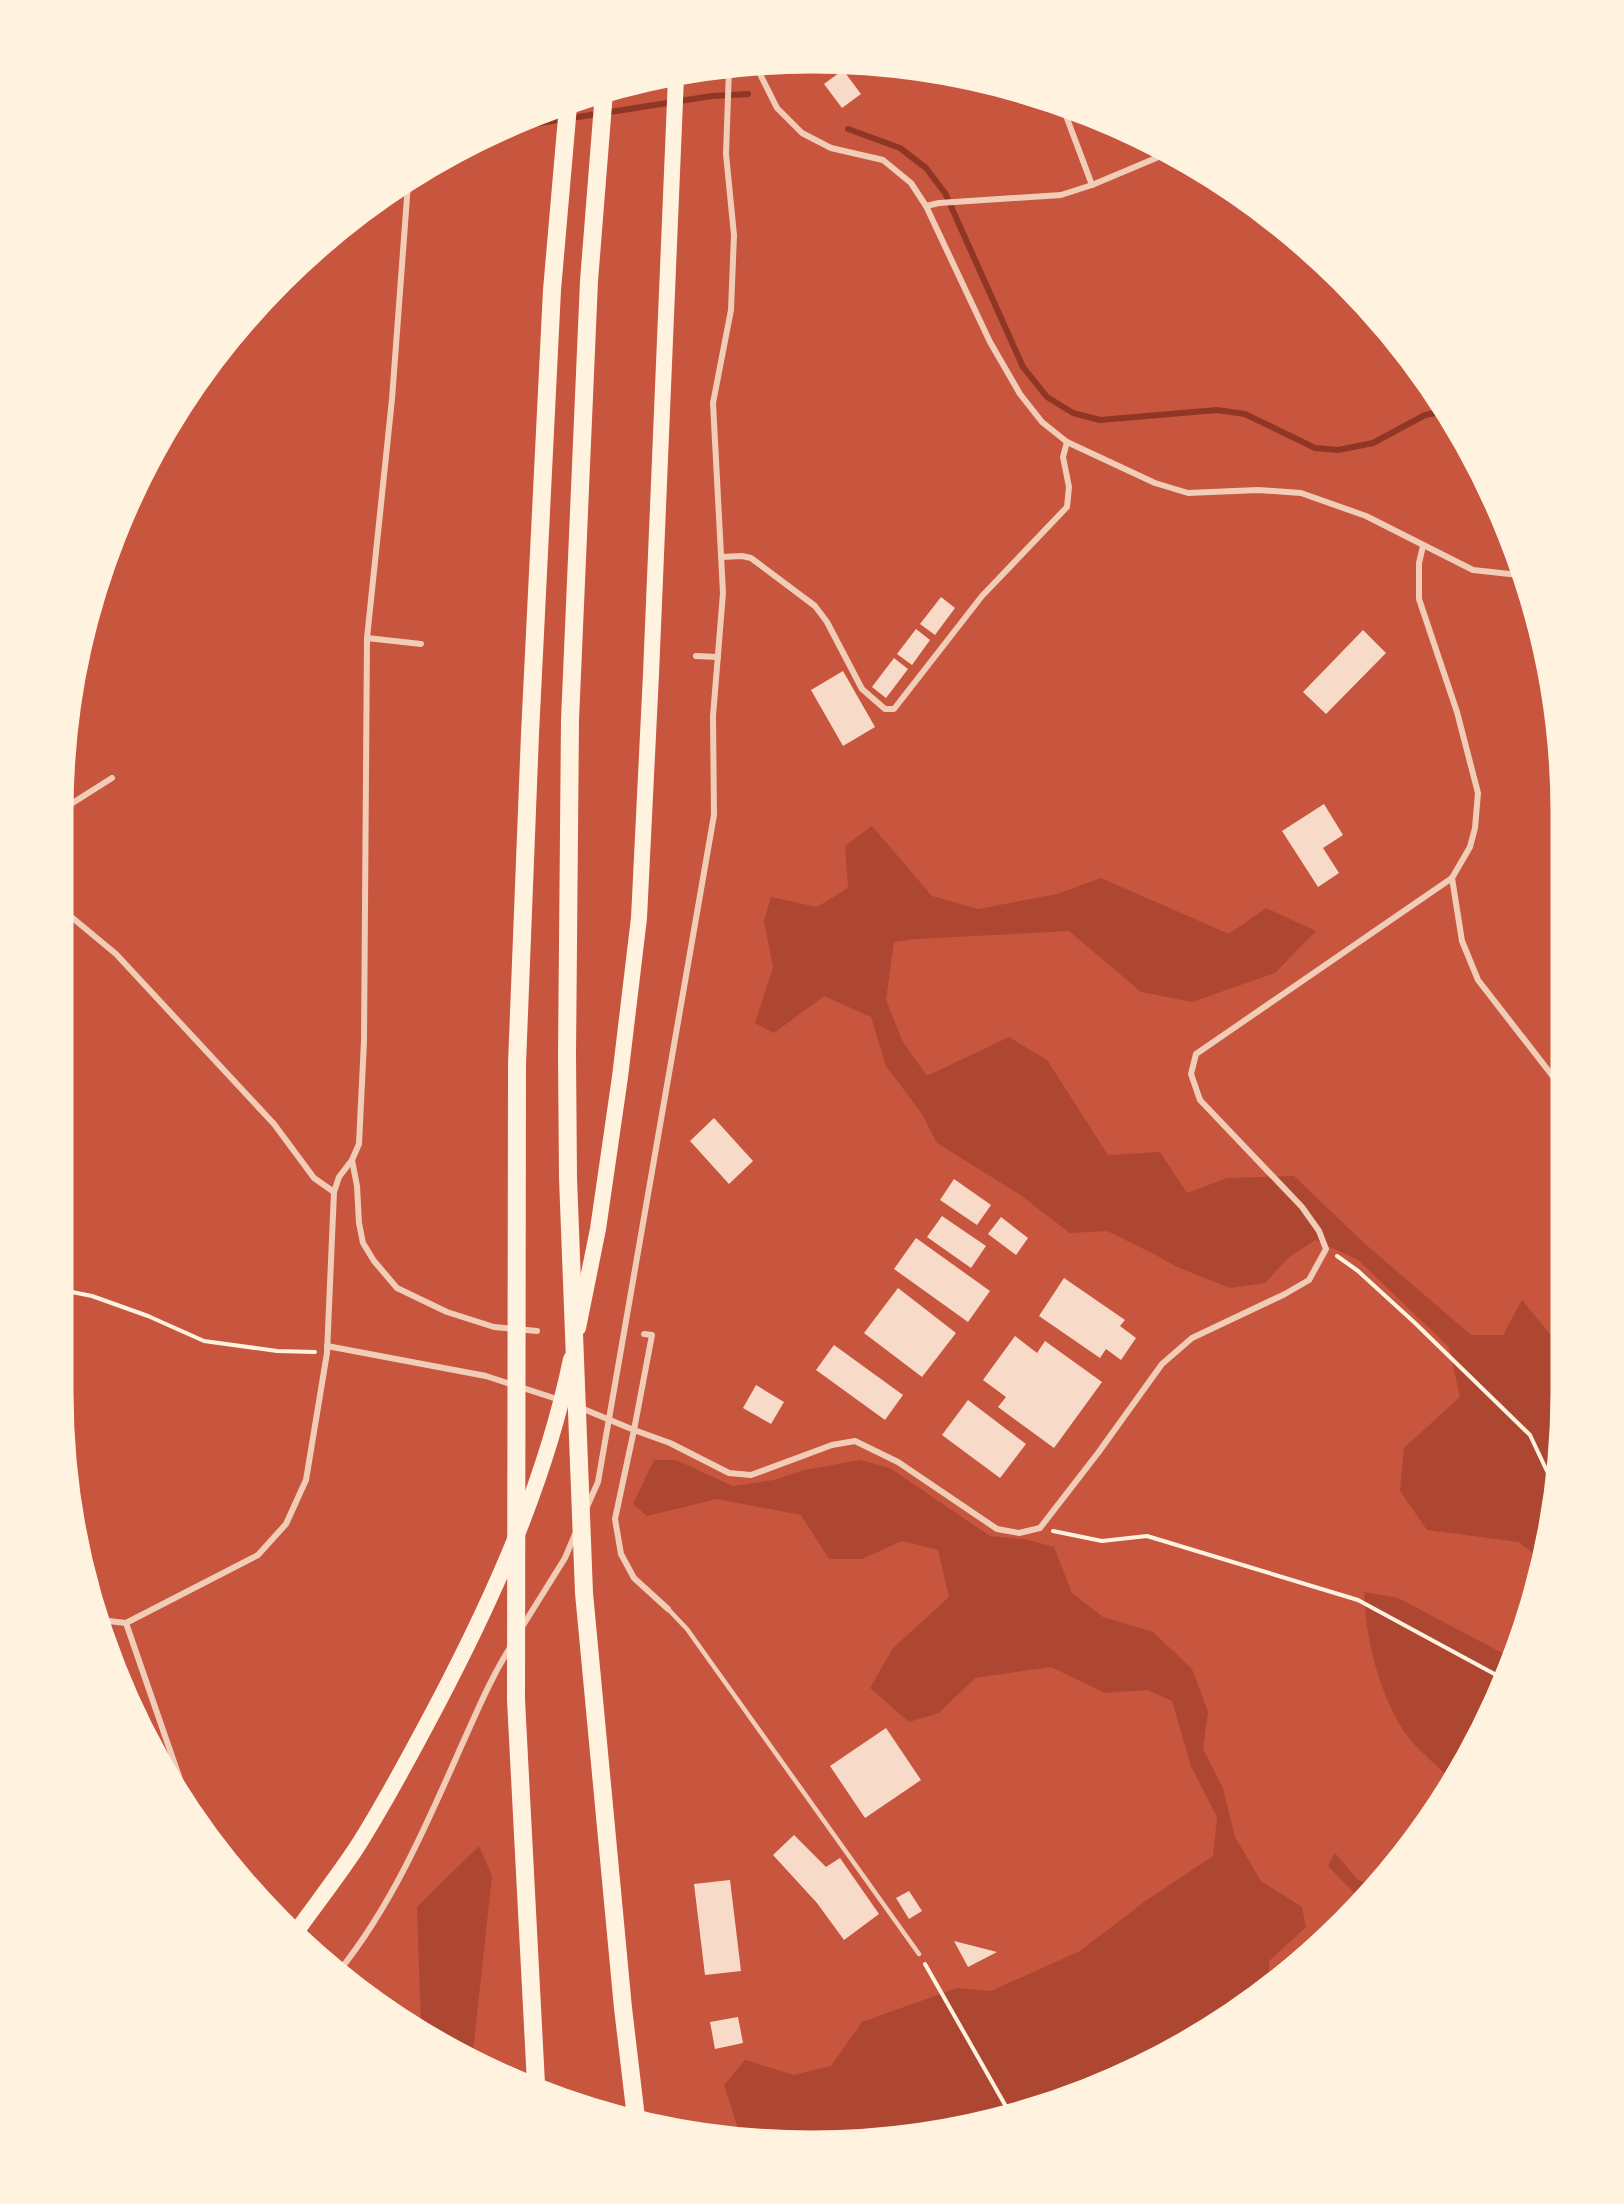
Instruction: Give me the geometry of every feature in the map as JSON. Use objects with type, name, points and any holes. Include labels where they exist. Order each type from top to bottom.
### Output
[{"type":"highway","points":[[300,1926],[356,1848],[394,1787],[459,1661],[497,1584],[527,1512],[563,1401],[598,1228],[620,1077],[639,918],[676,85]]},
{"type":"highway","points":[[603,102],[589,281],[570,720],[568,1178],[585,1593],[622,1996],[635,2110]]},
{"type":"highway","points":[[536,2079],[516,1700],[517,1064],[530,734],[552,290],[567,114]]},
{"type":"street","points":[[761,74],[777,108],[802,133],[831,148],[883,160],[911,183],[926,206],[990,342],[1020,393],[1042,422],[1067,442],[1155,483],[1188,493],[1258,490],[1301,493],[1366,516],[1473,570],[1513,574]]},
{"type":"street","points":[[344,1965],[360,1945],[392,1891],[436,1803],[495,1671],[565,1558],[598,1482],[714,815],[713,716],[723,593],[713,403],[731,310],[734,235],[726,154],[729,77]]},
{"type":"street","points":[[1067,117],[1092,185]]},
{"type":"street","points":[[926,206],[939,203],[1061,195],[1092,185],[1157,158]]},
{"type":"street","points":[[108,1621],[126,1623],[258,1555],[286,1524],[306,1480],[327,1349],[334,1192],[339,1177],[352,1160],[359,1144],[364,1041],[367,638],[392,399],[407,193]]},
{"type":"street","points":[[722,557],[751,558],[815,606],[827,622],[862,689],[885,709],[894,709],[982,596],[1067,507],[1069,488],[1063,457],[1067,442]]},
{"type":"street","points":[[327,1349],[486,1376],[563,1401],[670,1443],[729,1473],[751,1475],[832,1444],[855,1442],[898,1462],[997,1529],[1019,1533],[1040,1528],[1162,1364],[1192,1338],[1285,1294],[1309,1280],[1326,1249],[1319,1232],[1302,1207],[1200,1100],[1191,1074],[1196,1054],[1452,878],[1470,847],[1475,828],[1478,793],[1457,712],[1419,599],[1419,563],[1423,546]]},
{"type":"street","points":[[367,638],[421,644]]},
{"type":"street","points":[[696,656],[718,657]]},
{"type":"street","points":[[72,803],[112,778]]},
{"type":"street","points":[[1452,878],[1462,941],[1478,980],[1552,1075]]},
{"type":"street","points":[[72,917],[116,954],[274,1124],[314,1178],[334,1192]]},
{"type":"street","points":[[352,1160],[363,1243],[374,1261],[397,1288],[447,1312],[494,1327],[537,1331]]},
{"type":"street","points":[[644,1334],[652,1335],[615,1519],[621,1554],[634,1578],[668,1609]]},
{"type":"street","points":[[126,1623],[178,1773]]},
{"type":"lane","points":[[668,1609],[687,1629],[919,1954]]},
{"type":"path","points":[[1326,1249],[1358,1271],[1530,1435],[1547,1472]]},
{"type":"path","points":[[72,1292],[114,1304],[204,1341],[277,1351],[327,1349]]},
{"type":"path","points":[[1040,1528],[1102,1541],[1147,1536],[1358,1600],[1496,1675]]},
{"type":"path","points":[[919,1954],[1006,2106]]},
{"type":"shaded area","points":[[872,826],[932,896],[978,909],[1057,894],[1101,878],[1229,934],[1266,908],[1316,931],[1275,973],[1192,1002],[1141,992],[1069,931],[894,942],[886,1000],[903,1042],[927,1076],[1009,1037],[1047,1060],[1108,1155],[1160,1152],[1187,1193],[1227,1178],[1294,1176],[1364,1243],[1471,1335],[1503,1335],[1522,1300],[1552,1336],[1552,1392],[1546,1489],[1534,1554],[1519,1542],[1427,1530],[1400,1491],[1404,1448],[1460,1397],[1449,1347],[1358,1260],[1315,1240],[1288,1258],[1265,1283],[1230,1288],[1177,1267],[1107,1231],[1070,1233],[1019,1194],[937,1143],[922,1114],[886,1066],[871,1017],[824,996],[774,1033],[755,1023],[773,967],[764,921],[771,897],[817,907],[848,888],[845,846]]},
{"type":"shaded area","points":[[654,1460],[676,1460],[733,1486],[774,1480],[804,1470],[860,1460],[890,1468],[990,1536],[1025,1539],[1054,1547],[1072,1593],[1103,1617],[1153,1632],[1192,1669],[1208,1712],[1203,1749],[1223,1788],[1235,1837],[1261,1881],[1302,1907],[1306,1927],[1269,1961],[1269,1973],[1223,2007],[1139,2056],[1050,2093],[1004,2107],[909,2126],[812,2132],[738,2128],[724,2085],[745,2060],[794,2075],[831,2066],[862,2022],[957,1988],[991,1991],[1080,1951],[1144,1902],[1213,1856],[1217,1817],[1191,1766],[1172,1701],[1148,1690],[1105,1693],[1051,1667],[975,1678],[939,1713],[909,1722],[870,1688],[893,1648],[949,1597],[938,1550],[902,1541],[862,1559],[829,1559],[801,1515],[717,1499],[647,1516],[633,1504]]},
{"type":"shaded area","points":[[1364,1592],[1398,1598],[1504,1654],[1476,1719],[1445,1774],[1413,1743],[1394,1714],[1375,1664]]},
{"type":"shaded area","points":[[479,1846],[492,1876],[473,2050],[421,2020],[417,1907]]},
{"type":"shaded area","points":[[1335,1853],[1358,1880],[1366,1882],[1355,1894],[1328,1866]]},
{"type":"building","points":[[839,73],[846,73],[861,94],[842,108],[824,84]]},
{"type":"building","points":[[941,597],[955,608],[935,635],[920,624]]},
{"type":"building","points":[[916,629],[930,640],[912,665],[897,654]]},
{"type":"building","points":[[1363,630],[1386,653],[1326,714],[1303,692]]},
{"type":"building","points":[[894,658],[908,669],[886,698],[872,687]]},
{"type":"building","points":[[843,671],[875,727],[843,746],[811,690]]},
{"type":"building","points":[[1324,804],[1343,835],[1323,848],[1339,873],[1318,887],[1282,831]]},
{"type":"building","points":[[714,1118],[753,1161],[729,1184],[690,1141]]},
{"type":"building","points":[[954,1179],[991,1205],[977,1225],[940,1200]]},
{"type":"building","points":[[942,1216],[986,1246],[971,1268],[927,1237]]},
{"type":"building","points":[[1001,1217],[1028,1238],[1016,1255],[988,1234]]},
{"type":"building","points":[[916,1238],[990,1291],[968,1322],[894,1269]]},
{"type":"building","points":[[1064,1278],[1125,1320],[1120,1326],[1136,1338],[1121,1360],[1106,1349],[1100,1358],[1039,1316]]},
{"type":"building","points":[[898,1288],[956,1333],[922,1377],[864,1333]]},
{"type":"building","points":[[1015,1336],[1037,1353],[1045,1341],[1102,1382],[1054,1448],[998,1407],[1006,1397],[983,1380]]},
{"type":"building","points":[[834,1345],[903,1395],[885,1420],[816,1370]]},
{"type":"building","points":[[756,1385],[784,1402],[771,1424],[743,1408]]},
{"type":"building","points":[[968,1400],[1026,1444],[1000,1478],[942,1435]]},
{"type":"building","points":[[886,1728],[921,1780],[865,1818],[830,1766]]},
{"type":"building","points":[[794,1835],[826,1867],[840,1858],[879,1914],[844,1940],[817,1903],[773,1855]]},
{"type":"building","points":[[730,1880],[741,1971],[705,1975],[694,1884]]},
{"type":"building","points":[[909,1891],[922,1911],[909,1919],[896,1898]]},
{"type":"building","points":[[954,1941],[997,1952],[968,1967]]},
{"type":"building","points":[[738,2017],[743,2043],[715,2049],[710,2022]]},
{"type":"waterway","points":[[544,122],[712,96],[748,94]]},
{"type":"waterway","points":[[848,129],[900,148],[926,168],[945,193],[1023,367],[1047,397],[1073,413],[1100,420],[1217,410],[1245,414],[1315,448],[1338,450],[1373,443],[1425,415],[1435,413]]}]
